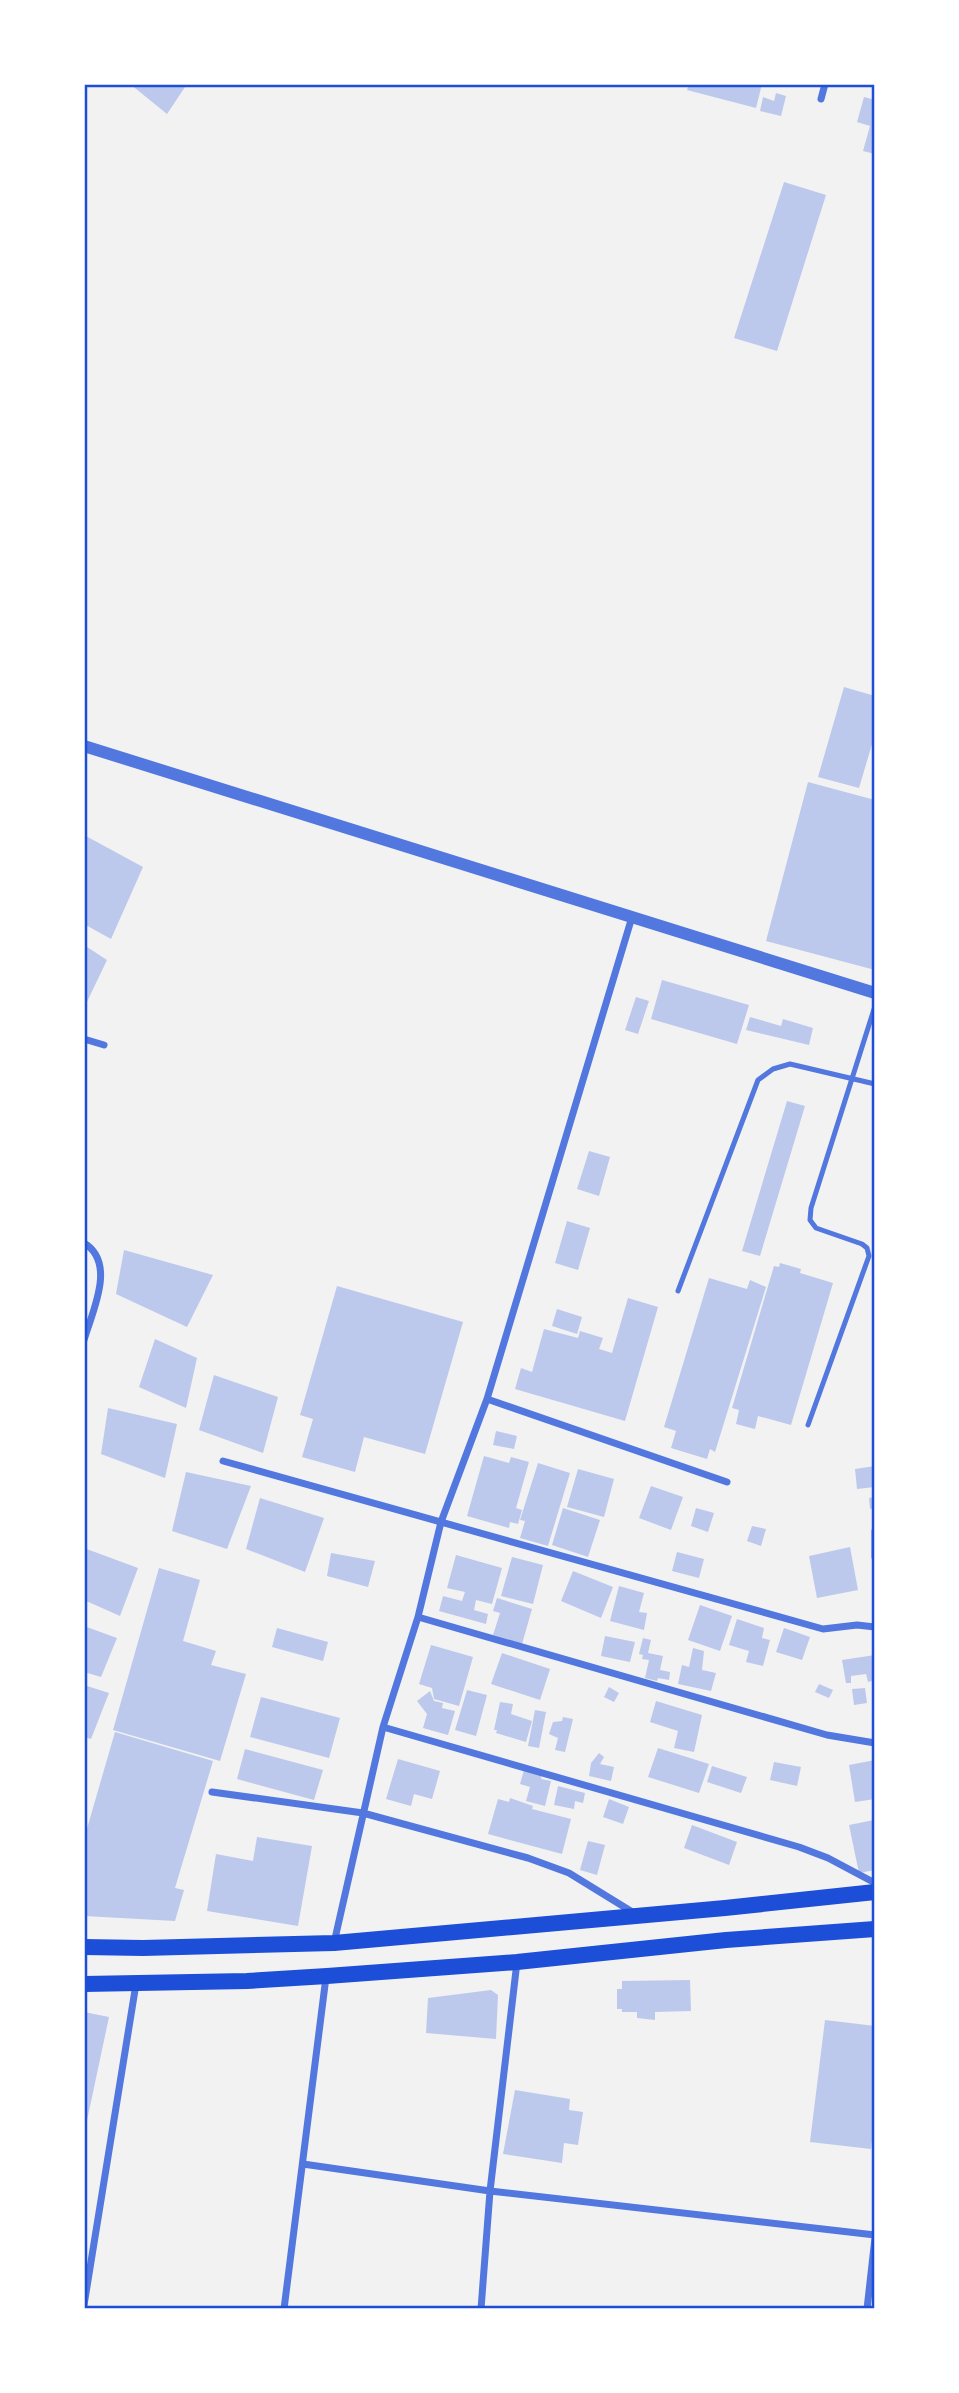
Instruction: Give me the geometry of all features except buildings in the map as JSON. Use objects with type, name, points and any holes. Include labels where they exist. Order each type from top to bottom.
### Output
[{"type":"main road","points":[[84,1947],[156,1948],[334,1943],[875,1892]]},
{"type":"main road","points":[[84,1984],[327,1976],[517,1962],[726,1940],[875,1929]]},
{"type":"street","points":[[821,99],[825,84]]},
{"type":"street","points":[[84,746],[875,993]]},
{"type":"street","points":[[334,1943],[383,1727],[418,1617],[441,1522],[487,1399],[632,917]]},
{"type":"street","points":[[84,1039],[104,1045]]},
{"type":"street","points":[[84,1243],[99,1261],[102,1280],[84,1340]]},
{"type":"street","points":[[487,1399],[727,1482]]},
{"type":"street","points":[[223,1461],[823,1629],[857,1625],[875,1628]]},
{"type":"street","points":[[875,1531],[875,1557]]},
{"type":"street","points":[[418,1617],[827,1735],[875,1743]]},
{"type":"street","points":[[383,1727],[799,1847],[828,1858],[875,1883]]},
{"type":"street","points":[[212,1792],[363,1812],[528,1858],[569,1873],[639,1916]]},
{"type":"street","points":[[481,2309],[490,2191],[517,1962]]},
{"type":"street","points":[[284,2309],[327,1976]]},
{"type":"street","points":[[84,2305],[136,1983]]},
{"type":"street","points":[[303,2164],[490,2191],[875,2236],[867,2309]]},
{"type":"lane","points":[[808,1424],[869,1256],[867,1248],[862,1244],[816,1228],[810,1220],[811,1208],[875,1006]]},
{"type":"lane","points":[[678,1291],[758,1080],[773,1069],[790,1064],[875,1084]]}]
